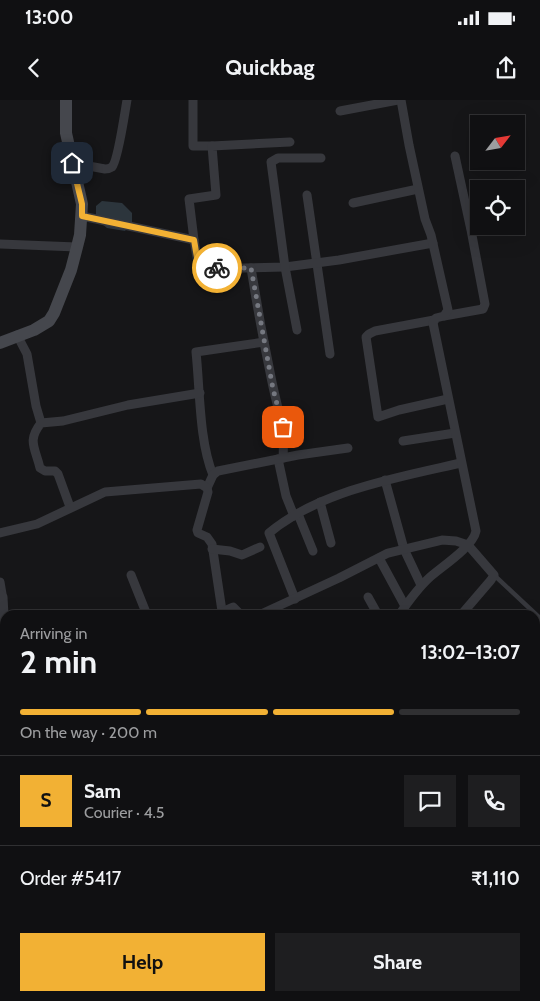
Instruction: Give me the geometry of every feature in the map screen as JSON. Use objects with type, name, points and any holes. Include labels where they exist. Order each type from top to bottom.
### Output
[{"type":"street","points":[[0,343],[34,330],[49,320],[54,313],[71,270],[77,248],[82,204],[66,133],[66,100]]},
{"type":"street","points":[[72,163],[104,169],[109,169],[112,166],[117,153],[127,100]]},
{"type":"street","points":[[193,100],[194,146],[290,142]]},
{"type":"street","points":[[340,111],[400,100],[424,219],[433,243],[448,310],[444,316]]},
{"type":"street","points":[[212,146],[216,195],[189,199],[199,269],[285,267],[433,243]]},
{"type":"street","points":[[448,399],[399,410],[378,417],[366,337],[375,331],[483,309],[485,304],[455,156]]},
{"type":"street","points":[[297,330],[285,267],[271,162],[278,158],[321,158]]},
{"type":"street","points":[[354,203],[418,189]]},
{"type":"street","points":[[307,196],[330,354]]},
{"type":"street","points":[[82,216],[194,240]]},
{"type":"street","points":[[0,244],[77,248]]},
{"type":"street","points":[[251,268],[264,342],[283,427],[284,441],[281,458],[286,496],[313,550]]},
{"type":"street","points":[[402,610],[422,585],[469,546],[475,538],[476,532],[448,399],[434,320]]},
{"type":"street","points":[[17,336],[27,354],[37,411],[41,423]]},
{"type":"street","points":[[213,475],[206,447],[196,352],[264,342]]},
{"type":"street","points":[[70,507],[58,474],[55,471],[45,471],[40,468],[32,439],[41,423],[63,421],[128,405],[200,393]]},
{"type":"street","points":[[403,441],[455,433]]},
{"type":"street","points":[[219,610],[210,540],[198,534],[197,530],[208,492],[207,488],[213,475],[218,471],[281,458],[348,448]]},
{"type":"street","points":[[295,599],[269,533],[281,523],[320,502],[385,480],[461,463]]},
{"type":"street","points":[[385,480],[404,549],[422,585]]},
{"type":"street","points":[[0,532],[37,524],[98,494],[113,490],[201,484],[207,488]]},
{"type":"street","points":[[320,502],[331,543]]},
{"type":"street","points":[[270,610],[379,558],[404,549],[442,540],[456,541],[469,546],[491,572],[484,588],[465,610]]},
{"type":"street","points":[[212,549],[230,551],[242,555],[260,547]]},
{"type":"street","points":[[379,558],[405,606]]},
{"type":"street","points":[[131,575],[145,610]]},
{"type":"street","points":[[0,582],[4,610]]},
{"type":"street","points":[[368,597],[375,610]]},
{"type":"lane","points":[[491,572],[532,610]]},
{"type":"shaded area","points":[[102,201],[122,203],[132,213],[132,223],[125,231],[107,228],[96,219],[96,206]]},
{"type":"way so far","points":[[217,268],[251,268],[273,389],[283,427]]},
{"type":"route","points":[[72,163],[82,204],[82,216],[194,240],[199,269],[217,268]]}]
